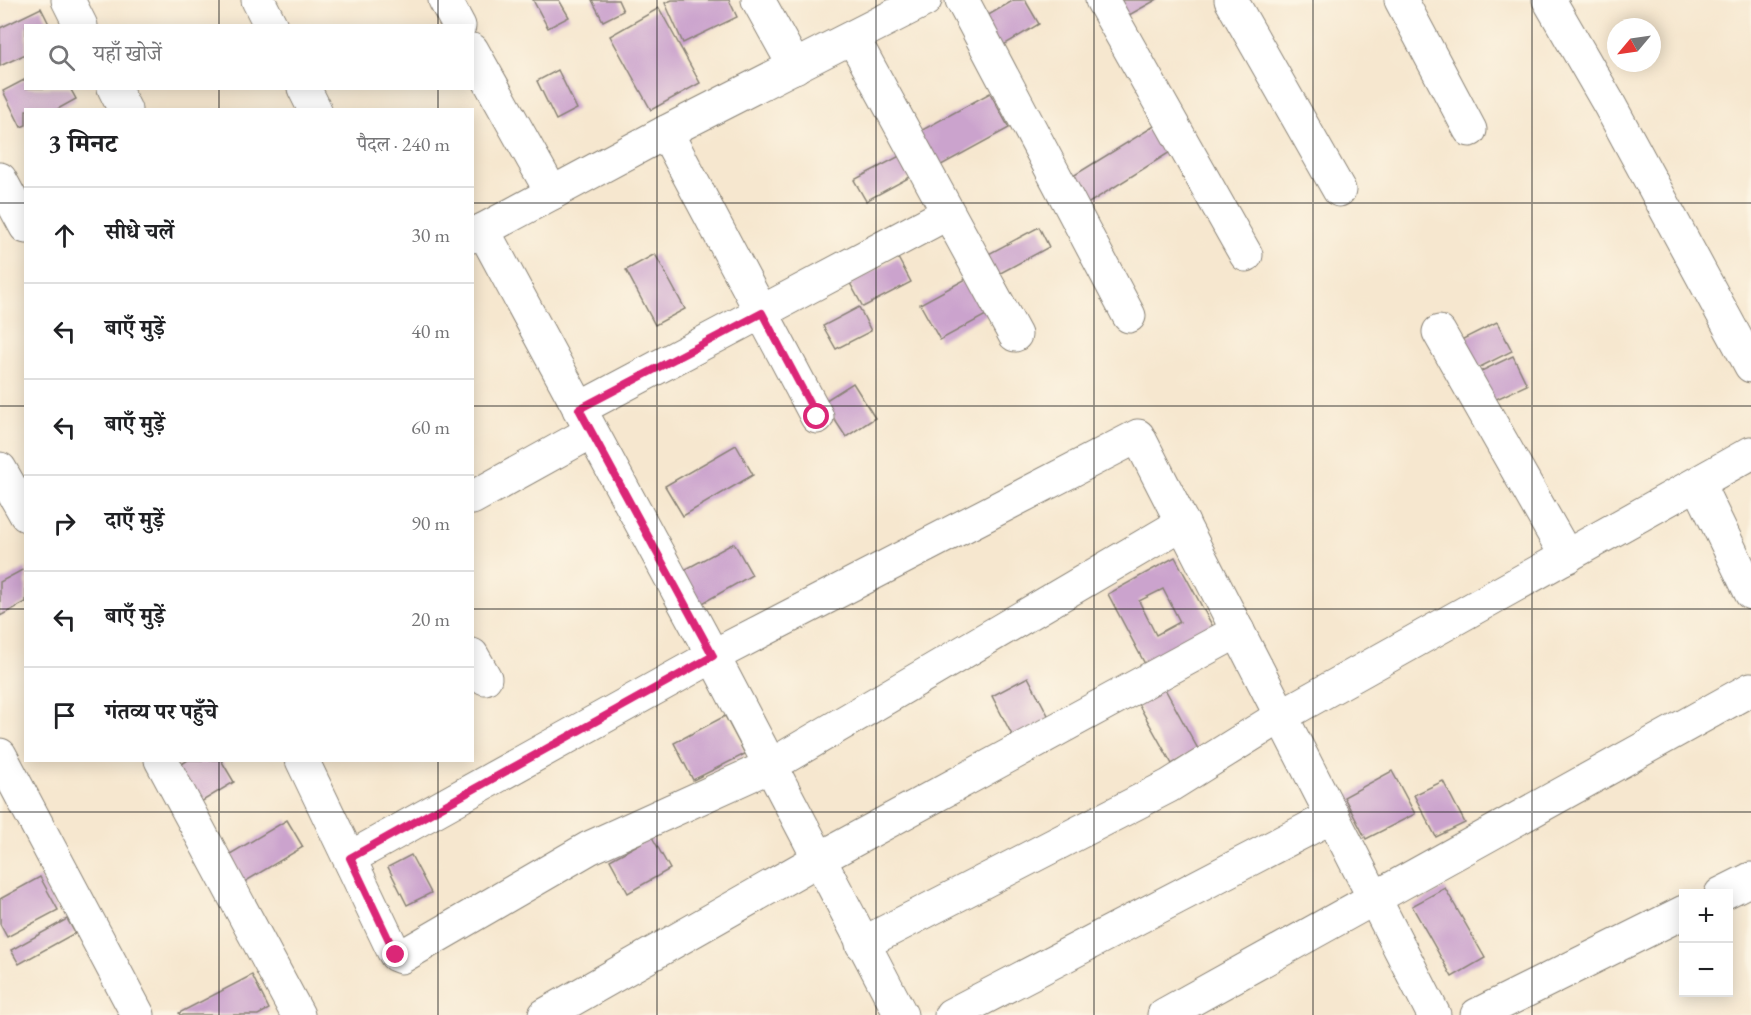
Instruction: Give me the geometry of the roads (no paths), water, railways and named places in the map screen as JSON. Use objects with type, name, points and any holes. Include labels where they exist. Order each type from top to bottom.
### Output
[{"type":"street","points":[[68,0],[80,24]]},
{"type":"street","points":[[258,0],[270,24]]},
{"type":"street","points":[[758,0],[795,67]]},
{"type":"street","points":[[901,1015],[713,656],[585,421],[478,233],[666,132],[925,0]]},
{"type":"street","points":[[962,0],[1130,316]]},
{"type":"street","points":[[1102,0],[1246,255]]},
{"type":"street","points":[[1231,0],[1339,190]]},
{"type":"street","points":[[1401,0],[1470,130]]},
{"type":"street","points":[[1549,0],[1609,104],[1751,366]]},
{"type":"street","points":[[854,38],[1015,335]]},
{"type":"street","points":[[474,54],[552,193]]},
{"type":"street","points":[[115,90],[124,108]]},
{"type":"street","points":[[305,90],[314,108]]},
{"type":"street","points":[[666,132],[817,417]]},
{"type":"street","points":[[0,179],[24,223]]},
{"type":"street","points":[[474,497],[585,421],[762,313],[948,213]]},
{"type":"street","points":[[1439,332],[1567,556]]},
{"type":"street","points":[[350,858],[713,656],[1138,435],[1434,1015]]},
{"type":"street","points":[[862,944],[1169,786],[1281,716],[1751,453]]},
{"type":"street","points":[[9,481],[24,510]]},
{"type":"street","points":[[1698,484],[1751,593]]},
{"type":"street","points":[[303,762],[393,950],[401,957],[589,848],[770,766],[1183,523]]},
{"type":"street","points":[[545,1015],[819,859],[1238,631]]},
{"type":"street","points":[[1164,1015],[1751,689]]},
{"type":"street","points":[[162,762],[298,1015]]},
{"type":"street","points":[[14,764],[138,1015]]},
{"type":"street","points":[[951,1015],[1333,816]]},
{"type":"street","points":[[1732,889],[1751,879]]},
{"type":"street","points":[[1477,1015],[1679,914]]}]
